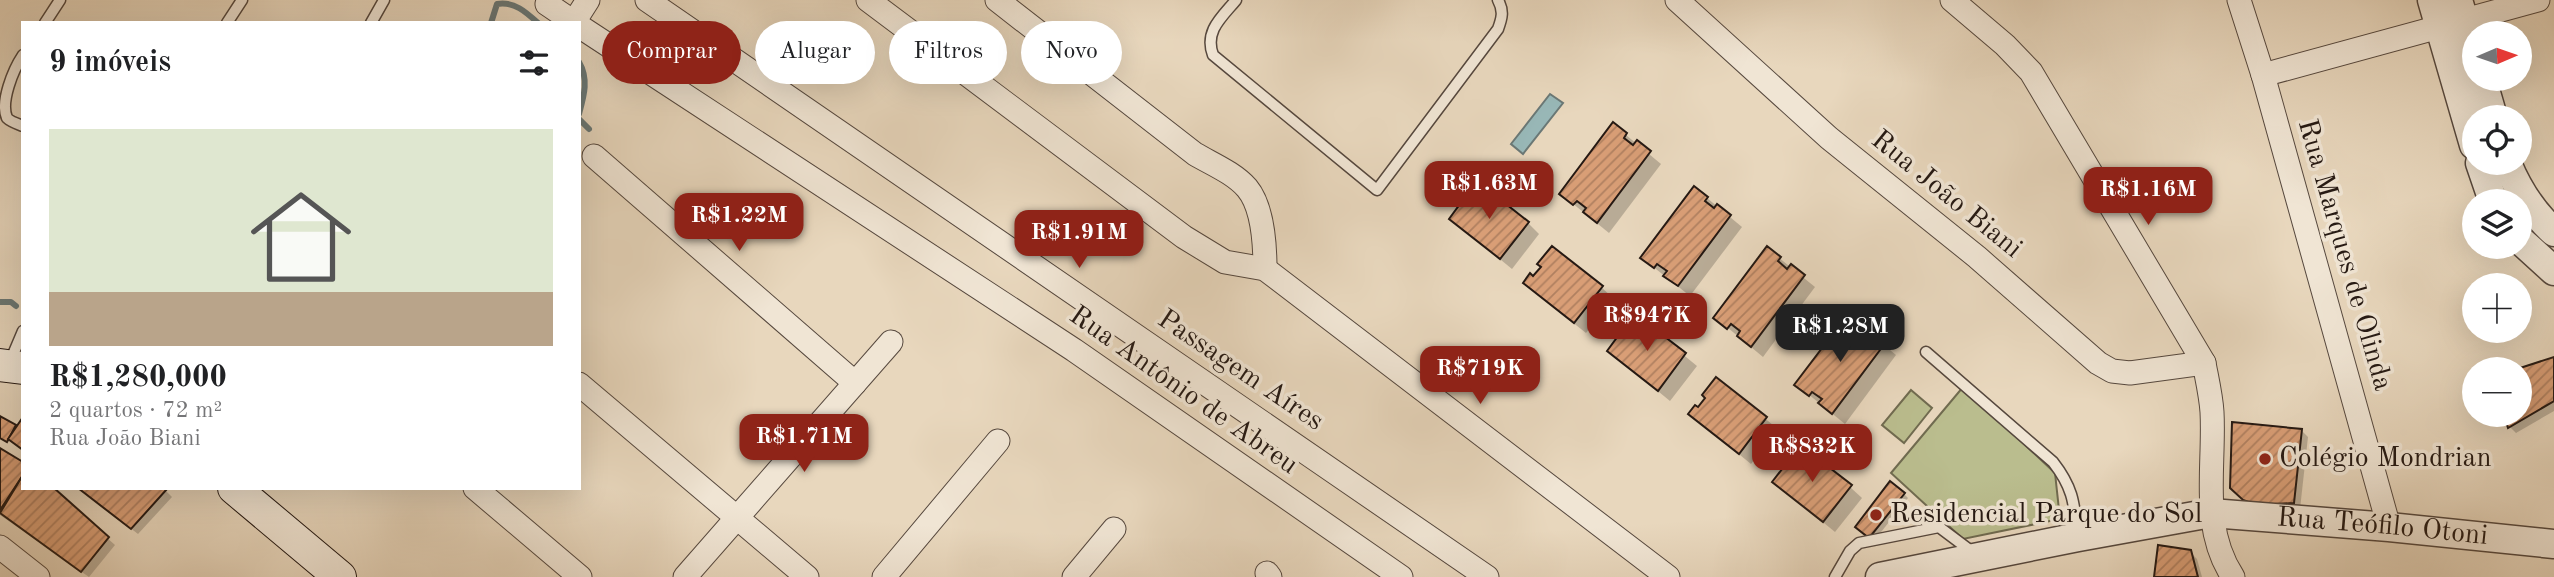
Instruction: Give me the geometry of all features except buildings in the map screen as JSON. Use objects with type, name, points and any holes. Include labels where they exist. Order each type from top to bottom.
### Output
[{"type":"main road","points":[[236,490],[340,577]]},
{"type":"street","points":[[575,21],[588,0]]},
{"type":"street","name":"Passagem Aíres","points":[[646,0],[1487,577]]},
{"type":"street","points":[[868,0],[1184,237],[1225,262],[1265,270],[1668,577]]},
{"type":"street","points":[[997,0],[1195,154],[1227,172],[1248,189],[1259,215],[1265,248],[1265,270]]},
{"type":"street","name":"Rua João Biani","points":[[1677,0],[1829,138],[1977,257],[2098,363],[2112,371],[2130,373],[2203,363]]},
{"type":"street","points":[[1952,0],[2005,45],[2031,72],[2203,363],[2212,409],[2211,513],[2215,541],[2222,560],[2233,577]]},
{"type":"street","name":"Rua Marques de Olinda","points":[[2239,0],[2263,75],[2389,527]]},
{"type":"street","points":[[2263,75],[2448,11],[2538,0]]},
{"type":"street","points":[[547,4],[571,21]]},
{"type":"street","points":[[2448,11],[2462,34]]},
{"type":"street","points":[[2448,11],[2466,105]]},
{"type":"street","name":"Rua Antônio de Abreu","points":[[581,27],[1074,350],[1401,577]]},
{"type":"street","points":[[594,156],[855,383]]},
{"type":"street","points":[[2512,175],[2523,198],[2554,233]]},
{"type":"street","points":[[2532,251],[2554,271]]},
{"type":"street","points":[[685,577],[891,342]]},
{"type":"street","points":[[581,386],[807,577]]},
{"type":"street","points":[[884,577],[998,441]]},
{"type":"street","points":[[477,490],[580,577]]},
{"type":"street","name":"Rua Teófilo Otoni","points":[[1880,577],[2211,513],[2554,544]]},
{"type":"street","points":[[1074,577],[1114,529]]},
{"type":"street","points":[[0,547],[38,577]]},
{"type":"lane","points":[[46,21],[60,0]]},
{"type":"lane","points":[[228,21],[242,0]]},
{"type":"lane","points":[[372,21],[384,0]]},
{"type":"lane","points":[[1236,0],[1213,28],[1210,46],[1213,55],[1377,190],[1498,29],[1502,8],[1498,0]]},
{"type":"lane","points":[[21,59],[1,95],[0,104],[7,118],[21,126]]},
{"type":"lane","points":[[10,366],[21,336]]},
{"type":"lane","points":[[1926,352],[2053,462],[2067,479],[2073,498],[2078,537]]},
{"type":"lane","points":[[1835,577],[1850,551],[1859,543],[1939,527],[1980,558]]},
{"type":"green space","points":[[1963,387],[2055,473],[2060,519],[1963,539],[1891,473]]},
{"type":"green space","points":[[1911,390],[1932,408],[1904,443],[1882,425]]},
{"type":"water","points":[[1550,94],[1563,103],[1523,154],[1511,144]]},
{"type":"waterway","points":[[492,21],[497,4],[509,4],[519,8],[536,21]]},
{"type":"waterway","points":[[581,66],[585,81],[581,106]]},
{"type":"waterway","points":[[581,121],[589,129]]},
{"type":"waterway","points":[[0,302],[11,302],[16,306]]},
{"type":"place","name":"Colégio Mondrian","points":[[2265,459]]},
{"type":"place","name":"Residencial Parque do Sol","points":[[1876,515]]}]
